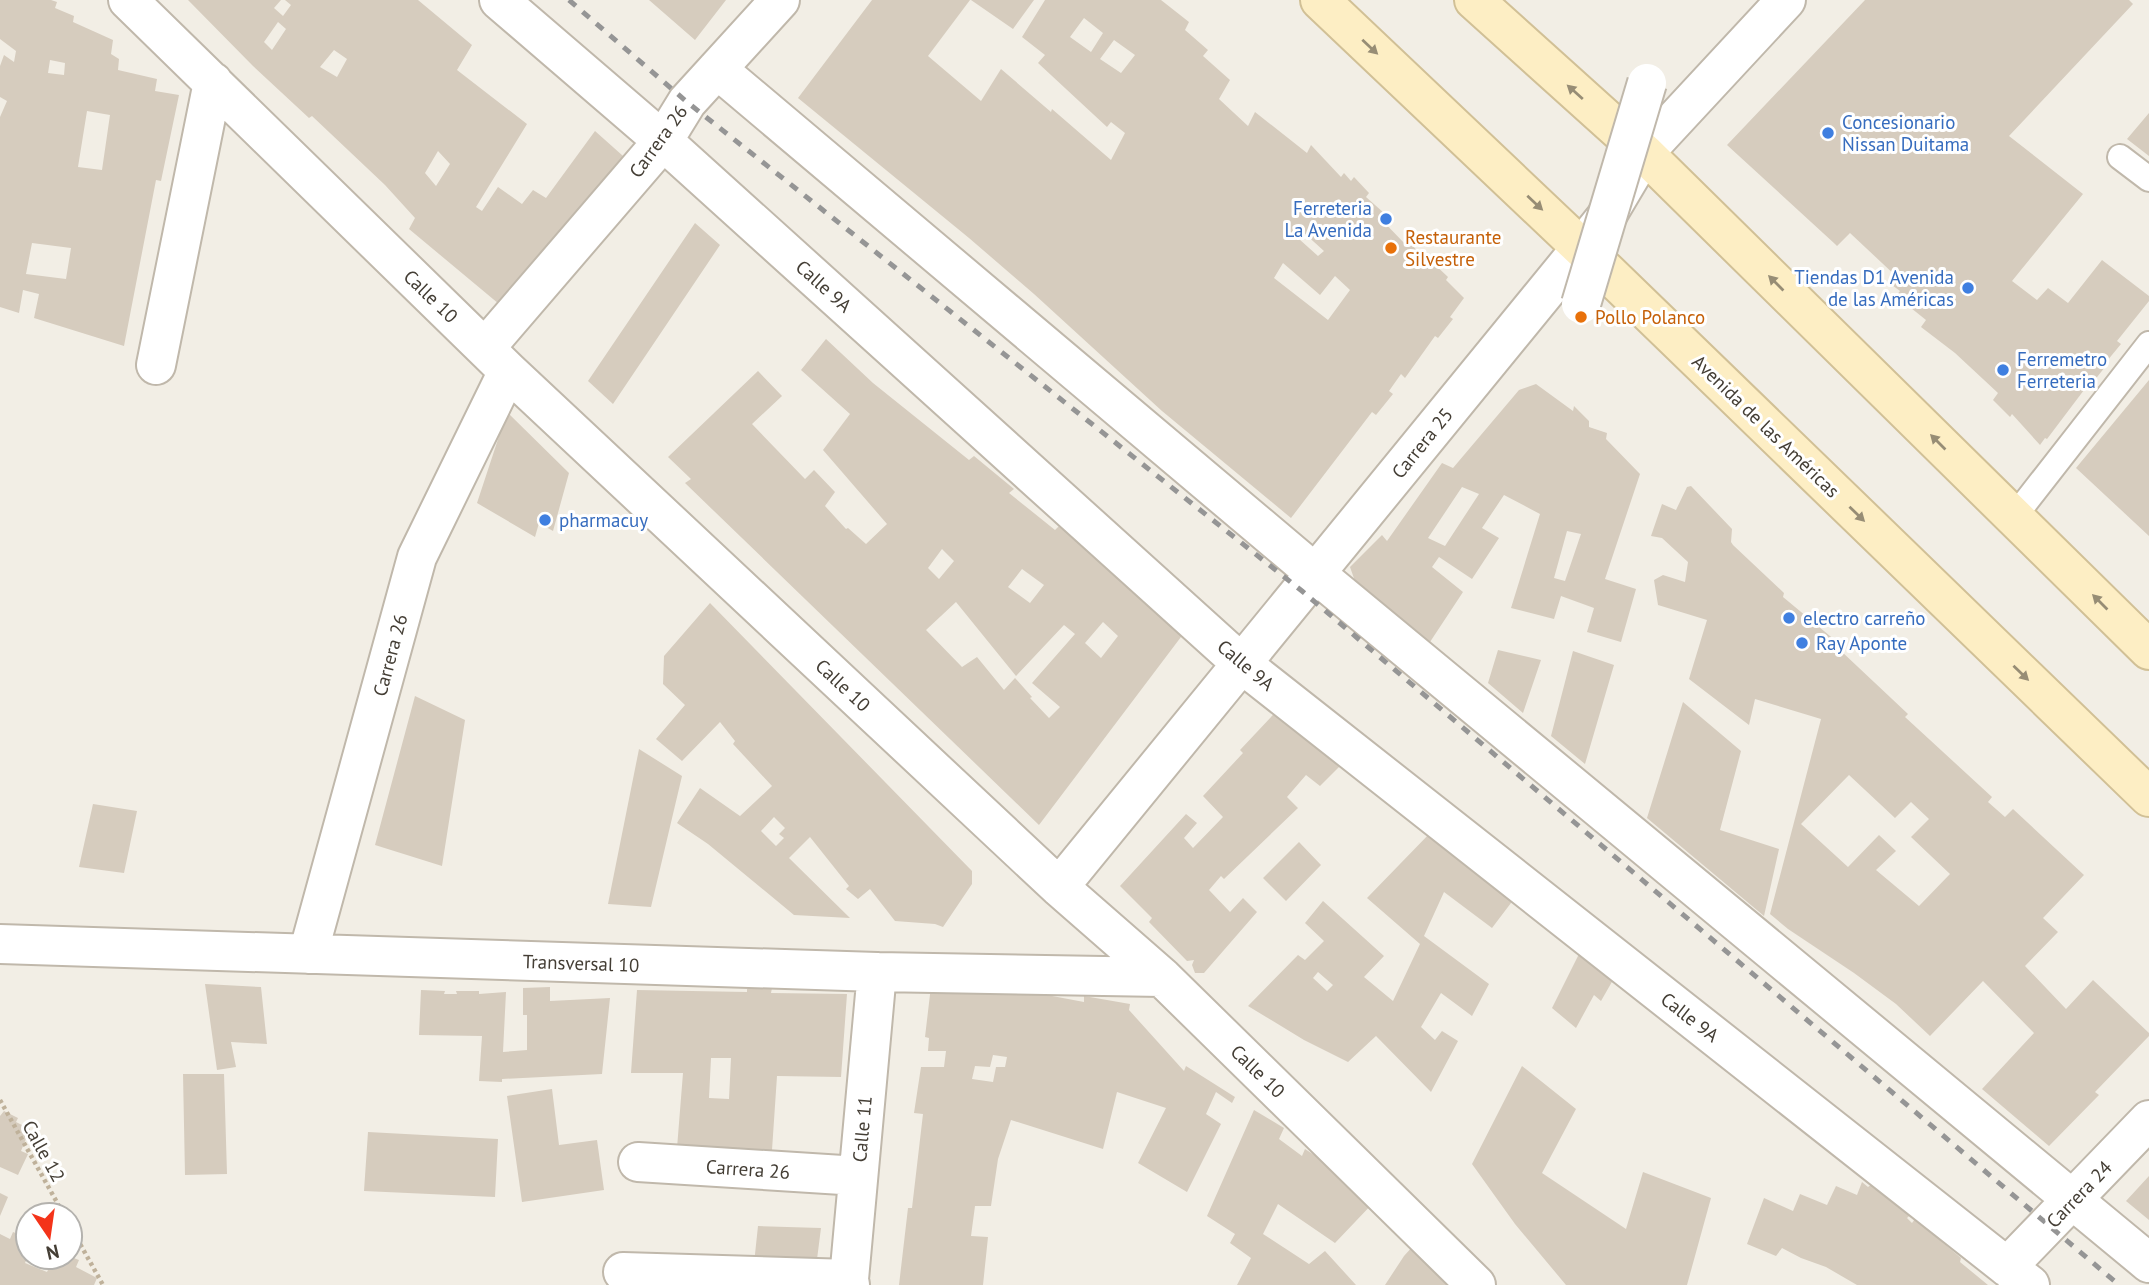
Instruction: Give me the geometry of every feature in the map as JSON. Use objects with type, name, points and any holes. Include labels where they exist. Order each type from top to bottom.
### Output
[{"type":"main road","name":"Avenida de las Américas","points":[[1320,0],[1595,260],[2149,797]]},
{"type":"main road","points":[[1474,0],[1644,153],[2149,650]]},
{"type":"street","name":"Calle 10","points":[[128,0],[496,359],[1059,887],[1162,977],[1476,1285]]},
{"type":"street","name":"Calle 9A","points":[[499,0],[663,141],[1242,664],[2019,1276]]},
{"type":"street","name":"Carrera 26","points":[[308,954],[417,557],[496,359],[663,141],[687,102],[780,0]]},
{"type":"street","name":"Carrera 25","points":[[1059,887],[1316,574],[1595,260],[1606,217],[1644,153],[1786,0]]},
{"type":"street","points":[[717,69],[1316,574],[2149,1263]]},
{"type":"street","points":[[156,365],[213,82]]},
{"type":"street","points":[[1595,260],[1581,304],[1647,83],[1611,124]]},
{"type":"street","name":"Transversal 10","points":[[0,944],[877,972],[1162,977]]},
{"type":"street","name":"Calle 11","points":[[849,1282],[877,972]]},
{"type":"street","name":"Carrera 24","points":[[2019,1276],[2073,1200],[2149,1120]]},
{"type":"street","name":"Carrera 26","points":[[638,1162],[858,1175]]},
{"type":"street","points":[[623,1272],[849,1282]]},
{"type":"lane","points":[[2120,157],[2149,179]]},
{"type":"lane","points":[[2014,517],[2149,344]]},
{"type":"path","name":"Calle 12","points":[[0,1100],[56,1201]]},
{"type":"path","points":[[84,1251],[103,1285]]},
{"type":"building","points":[[0,0],[51,0],[57,2],[55,8],[74,16],[73,22],[113,40],[111,54],[119,59],[118,70],[157,79],[155,91],[179,95],[161,181],[156,180],[124,346],[34,318],[39,294],[23,290],[19,313],[0,307],[0,117],[7,101],[0,97],[0,66],[4,55],[14,62],[16,51],[0,39]],"holes":[[[50,60],[65,63],[64,75],[48,73]],[[87,111],[110,115],[102,170],[78,167]],[[32,243],[71,248],[66,279],[26,274]]]},
{"type":"building","points":[[188,0],[281,0],[274,8],[283,16],[291,5],[285,0],[418,0],[472,45],[457,70],[527,124],[476,207],[482,211],[498,187],[522,204],[533,190],[546,198],[595,131],[632,164],[499,304],[409,229],[415,218],[385,185],[312,116],[309,118]],"holes":[[[278,22],[286,29],[272,50],[264,42]],[[334,50],[347,59],[337,77],[320,67]],[[438,151],[450,164],[436,186],[425,173]]]},
{"type":"building","points":[[649,0],[726,0],[695,40]]},
{"type":"building","points":[[872,0],[970,0],[928,56],[981,101],[1001,69],[1111,160],[1125,133],[1111,122],[1107,127],[1038,63],[1045,55],[1022,37],[1045,0],[1161,0],[1189,22],[1185,30],[1208,50],[1203,56],[1230,80],[1219,99],[1248,126],[1255,112],[1307,153],[1311,145],[1341,177],[1344,173],[1351,181],[1354,177],[1369,193],[1366,197],[1384,213],[1380,218],[1406,245],[1408,241],[1429,263],[1431,261],[1448,277],[1446,280],[1464,298],[1450,317],[1453,319],[1438,338],[1435,336],[1405,378],[1401,374],[1389,391],[1393,394],[1376,415],[1372,412],[1291,518],[1162,411],[969,238],[798,98]],"holes":[[[1084,18],[1103,33],[1091,52],[1070,37]],[[1114,40],[1135,55],[1121,73],[1100,59]],[[1303,232],[1324,251],[1318,256],[1299,239]],[[1283,263],[1320,295],[1335,276],[1350,290],[1328,320],[1274,278]]]},
{"type":"building","points":[[971,0],[1034,0],[1013,29]]},
{"type":"building","points":[[1865,0],[2129,0],[2133,4],[2009,136],[2083,194],[2012,281],[2037,300],[2048,288],[2068,303],[2102,260],[2149,296],[2149,301],[2117,341],[2121,344],[2107,361],[2109,362],[2040,445],[2012,414],[2010,417],[1993,400],[1998,393],[1955,353],[1921,327],[1926,320],[1896,296],[1900,291],[1892,285],[1898,278],[1850,233],[1837,246],[1727,145]]},
{"type":"building","points":[[2149,113],[2149,156],[2127,139]]},
{"type":"building","points":[[695,223],[720,245],[613,404],[588,381]]},
{"type":"building","points":[[826,339],[873,383],[969,460],[974,456],[1014,489],[1009,493],[1055,530],[1060,525],[1187,629],[1039,825],[685,483],[691,479],[668,457],[758,371],[782,396],[752,424],[805,479],[814,470],[835,492],[825,506],[846,529],[866,544],[887,524],[823,450],[850,414],[801,370]],"holes":[[[942,549],[954,561],[939,579],[928,568]],[[1022,569],[1044,585],[1030,603],[1008,587]],[[956,602],[1016,676],[1064,625],[1075,634],[1032,683],[1060,707],[1049,718],[1015,678],[1004,690],[977,657],[962,667],[926,630]],[[1103,622],[1118,636],[1101,658],[1085,643]]]},
{"type":"building","points":[[2149,380],[2149,536],[2076,468]]},
{"type":"building","points":[[1536,384],[1573,411],[1574,406],[1589,421],[1589,427],[1607,433],[1606,439],[1640,474],[1605,579],[1636,589],[1621,642],[1587,632],[1594,608],[1561,596],[1554,619],[1511,608],[1540,514],[1504,495],[1482,528],[1499,538],[1472,579],[1439,557],[1432,567],[1463,592],[1430,642],[1357,587],[1350,567],[1382,535],[1387,541],[1442,463],[1453,468],[1519,390]],"holes":[[[1462,487],[1479,494],[1445,546],[1428,538]],[[1567,531],[1581,534],[1565,581],[1554,578]]]},
{"type":"building","points":[[507,412],[569,473],[553,531],[539,523],[535,537],[477,503]]},
{"type":"building","points":[[1691,486],[1732,529],[1733,545],[1784,593],[1783,597],[1842,646],[1841,651],[1908,714],[1905,717],[1992,797],[1988,802],[2005,817],[2013,809],[2084,875],[2043,918],[2058,932],[2025,966],[2066,1009],[2093,980],[2149,1033],[2149,1036],[2095,1092],[2099,1095],[2049,1146],[1982,1089],[2034,1033],[1983,981],[1930,1036],[1896,1004],[1770,914],[1821,719],[1755,699],[1749,725],[1689,679],[1707,620],[1658,605],[1654,580],[1663,575],[1685,582],[1688,562],[1662,538],[1651,536],[1662,504],[1676,510],[1687,487]],"holes":[[[1849,775],[1895,818],[1911,802],[1929,819],[1911,837],[1950,874],[1919,906],[1876,870],[1896,851],[1879,835],[1848,867],[1801,824]]]},
{"type":"building","points":[[710,603],[972,871],[972,884],[943,927],[895,921],[870,889],[858,899],[846,889],[849,886],[810,837],[789,858],[850,918],[794,915],[708,844],[677,823],[700,788],[740,816],[772,786],[733,744],[735,741],[720,722],[682,761],[656,739],[685,705],[663,684],[664,656]],"holes":[[[774,817],[785,828],[779,834],[784,838],[776,846],[761,831]]]},
{"type":"building","points":[[1498,650],[1541,660],[1523,713],[1488,683]]},
{"type":"building","points":[[1573,651],[1614,665],[1585,764],[1551,736]]},
{"type":"building","points":[[415,696],[465,720],[442,866],[375,845]]},
{"type":"building","points":[[1286,701],[1341,765],[1320,786],[1306,775],[1287,797],[1298,808],[1224,879],[1221,876],[1209,890],[1230,912],[1243,898],[1257,912],[1204,973],[1195,973],[1192,965],[1194,960],[1187,961],[1149,922],[1152,918],[1120,886],[1186,814],[1197,823],[1184,838],[1193,848],[1223,817],[1203,796],[1243,753],[1240,750]]},
{"type":"building","points":[[1683,702],[1741,751],[1720,830],[1779,849],[1764,916],[1647,818]]},
{"type":"building","points":[[639,749],[682,776],[651,907],[608,904]]},
{"type":"building","points":[[93,804],[137,811],[124,873],[79,867]]},
{"type":"building","points":[[1432,831],[1514,899],[1492,928],[1444,892],[1424,936],[1489,984],[1472,1016],[1441,993],[1421,1027],[1435,1040],[1442,1031],[1458,1041],[1431,1092],[1376,1036],[1348,1062],[1304,1040],[1248,1006],[1298,955],[1305,960],[1324,941],[1305,923],[1323,901],[1384,956],[1364,977],[1393,1001],[1420,944],[1367,898]],"holes":[[[1318,972],[1333,985],[1327,991],[1313,978]]]},
{"type":"building","points":[[1299,842],[1321,865],[1286,901],[1263,878]]},
{"type":"building","points":[[1582,948],[1613,980],[1601,1001],[1594,995],[1576,1028],[1552,1008]]},
{"type":"building","points":[[205,984],[261,987],[267,1044],[231,1042],[236,1067],[217,1070]]},
{"type":"building","points":[[931,986],[1031,992],[1084,1002],[1084,996],[1130,1004],[1129,1010],[1184,1071],[1186,1066],[1235,1097],[1232,1103],[1216,1092],[1206,1114],[1221,1124],[1187,1192],[1138,1163],[1166,1108],[1117,1092],[1103,1149],[1011,1120],[998,1159],[991,1206],[975,1206],[971,1236],[988,1237],[983,1285],[899,1285],[908,1208],[912,1208],[923,1114],[914,1113],[921,1067],[944,1067],[946,1051],[928,1051],[929,1038],[925,1037]],"holes":[[[993,1055],[1007,1057],[1005,1067],[996,1067],[993,1082],[972,1079],[975,1066],[990,1067]]]},
{"type":"building","points":[[550,987],[550,1001],[610,998],[602,1074],[502,1079],[502,1082],[479,1081],[482,1036],[419,1035],[421,990],[445,991],[444,994],[457,994],[456,991],[479,991],[479,994],[506,992],[503,1052],[527,1050],[527,1015],[523,1015],[523,988]]},
{"type":"building","points":[[772,988],[771,993],[847,994],[841,1077],[777,1076],[772,1150],[677,1148],[683,1073],[631,1073],[637,990],[747,992],[747,989]],"holes":[[[711,1058],[731,1058],[729,1099],[709,1098]]]},
{"type":"building","points":[[1522,1066],[1576,1109],[1542,1173],[1626,1229],[1643,1172],[1711,1198],[1687,1285],[1566,1285],[1515,1224],[1472,1164]]},
{"type":"building","points":[[183,1074],[224,1074],[227,1174],[185,1175]]},
{"type":"building","points":[[552,1089],[559,1145],[597,1140],[604,1190],[522,1202],[507,1096]]},
{"type":"building","points":[[1254,1110],[1284,1128],[1279,1139],[1302,1156],[1305,1149],[1375,1201],[1335,1243],[1278,1204],[1263,1234],[1309,1264],[1325,1251],[1356,1285],[1237,1285],[1251,1258],[1230,1243],[1235,1234],[1207,1216]]},
{"type":"building","points":[[4,1111],[18,1118],[16,1122],[30,1129],[21,1151],[28,1154],[18,1175],[0,1167],[0,1116]]},
{"type":"building","points":[[368,1132],[498,1139],[495,1197],[364,1191]]},
{"type":"building","points":[[2149,1176],[2149,1220],[2126,1201]]},
{"type":"building","points":[[1862,1182],[1868,1187],[1872,1184],[1910,1215],[1907,1218],[1912,1223],[1915,1219],[1988,1285],[1857,1285],[1826,1267],[1782,1248],[1776,1256],[1747,1244],[1764,1198],[1793,1211],[1800,1194],[1827,1205],[1836,1186],[1857,1195]]},
{"type":"building","points":[[0,1193],[8,1197],[0,1216]]},
{"type":"building","points":[[758,1226],[821,1228],[815,1275],[753,1273]]},
{"type":"building","points":[[14,1232],[14,1271],[84,1271],[97,1278],[94,1285],[0,1285],[0,1234],[10,1239]]},
{"type":"building","points":[[1422,1236],[1456,1285],[1385,1285],[1404,1256]]},
{"type":"railway","points":[[569,0],[687,102],[1302,591],[2119,1285]]},
{"type":"place","name":"Concesionario Nissan Duitama","points":[[1828,133]]},
{"type":"place","name":"Ferreteria La Avenida","points":[[1386,219]]},
{"type":"place","name":"Restaurante Silvestre","points":[[1391,248]]},
{"type":"place","name":"Tiendas D1 Avenida de las Américas","points":[[1968,288]]},
{"type":"place","name":"Pollo Polanco","points":[[1581,317]]},
{"type":"place","name":"Ferremetro Ferreteria","points":[[2003,370]]},
{"type":"place","name":"pharmacuy","points":[[545,520]]},
{"type":"place","name":"electro carreño","points":[[1789,618]]},
{"type":"place","name":"Ray Aponte","points":[[1802,643]]}]
